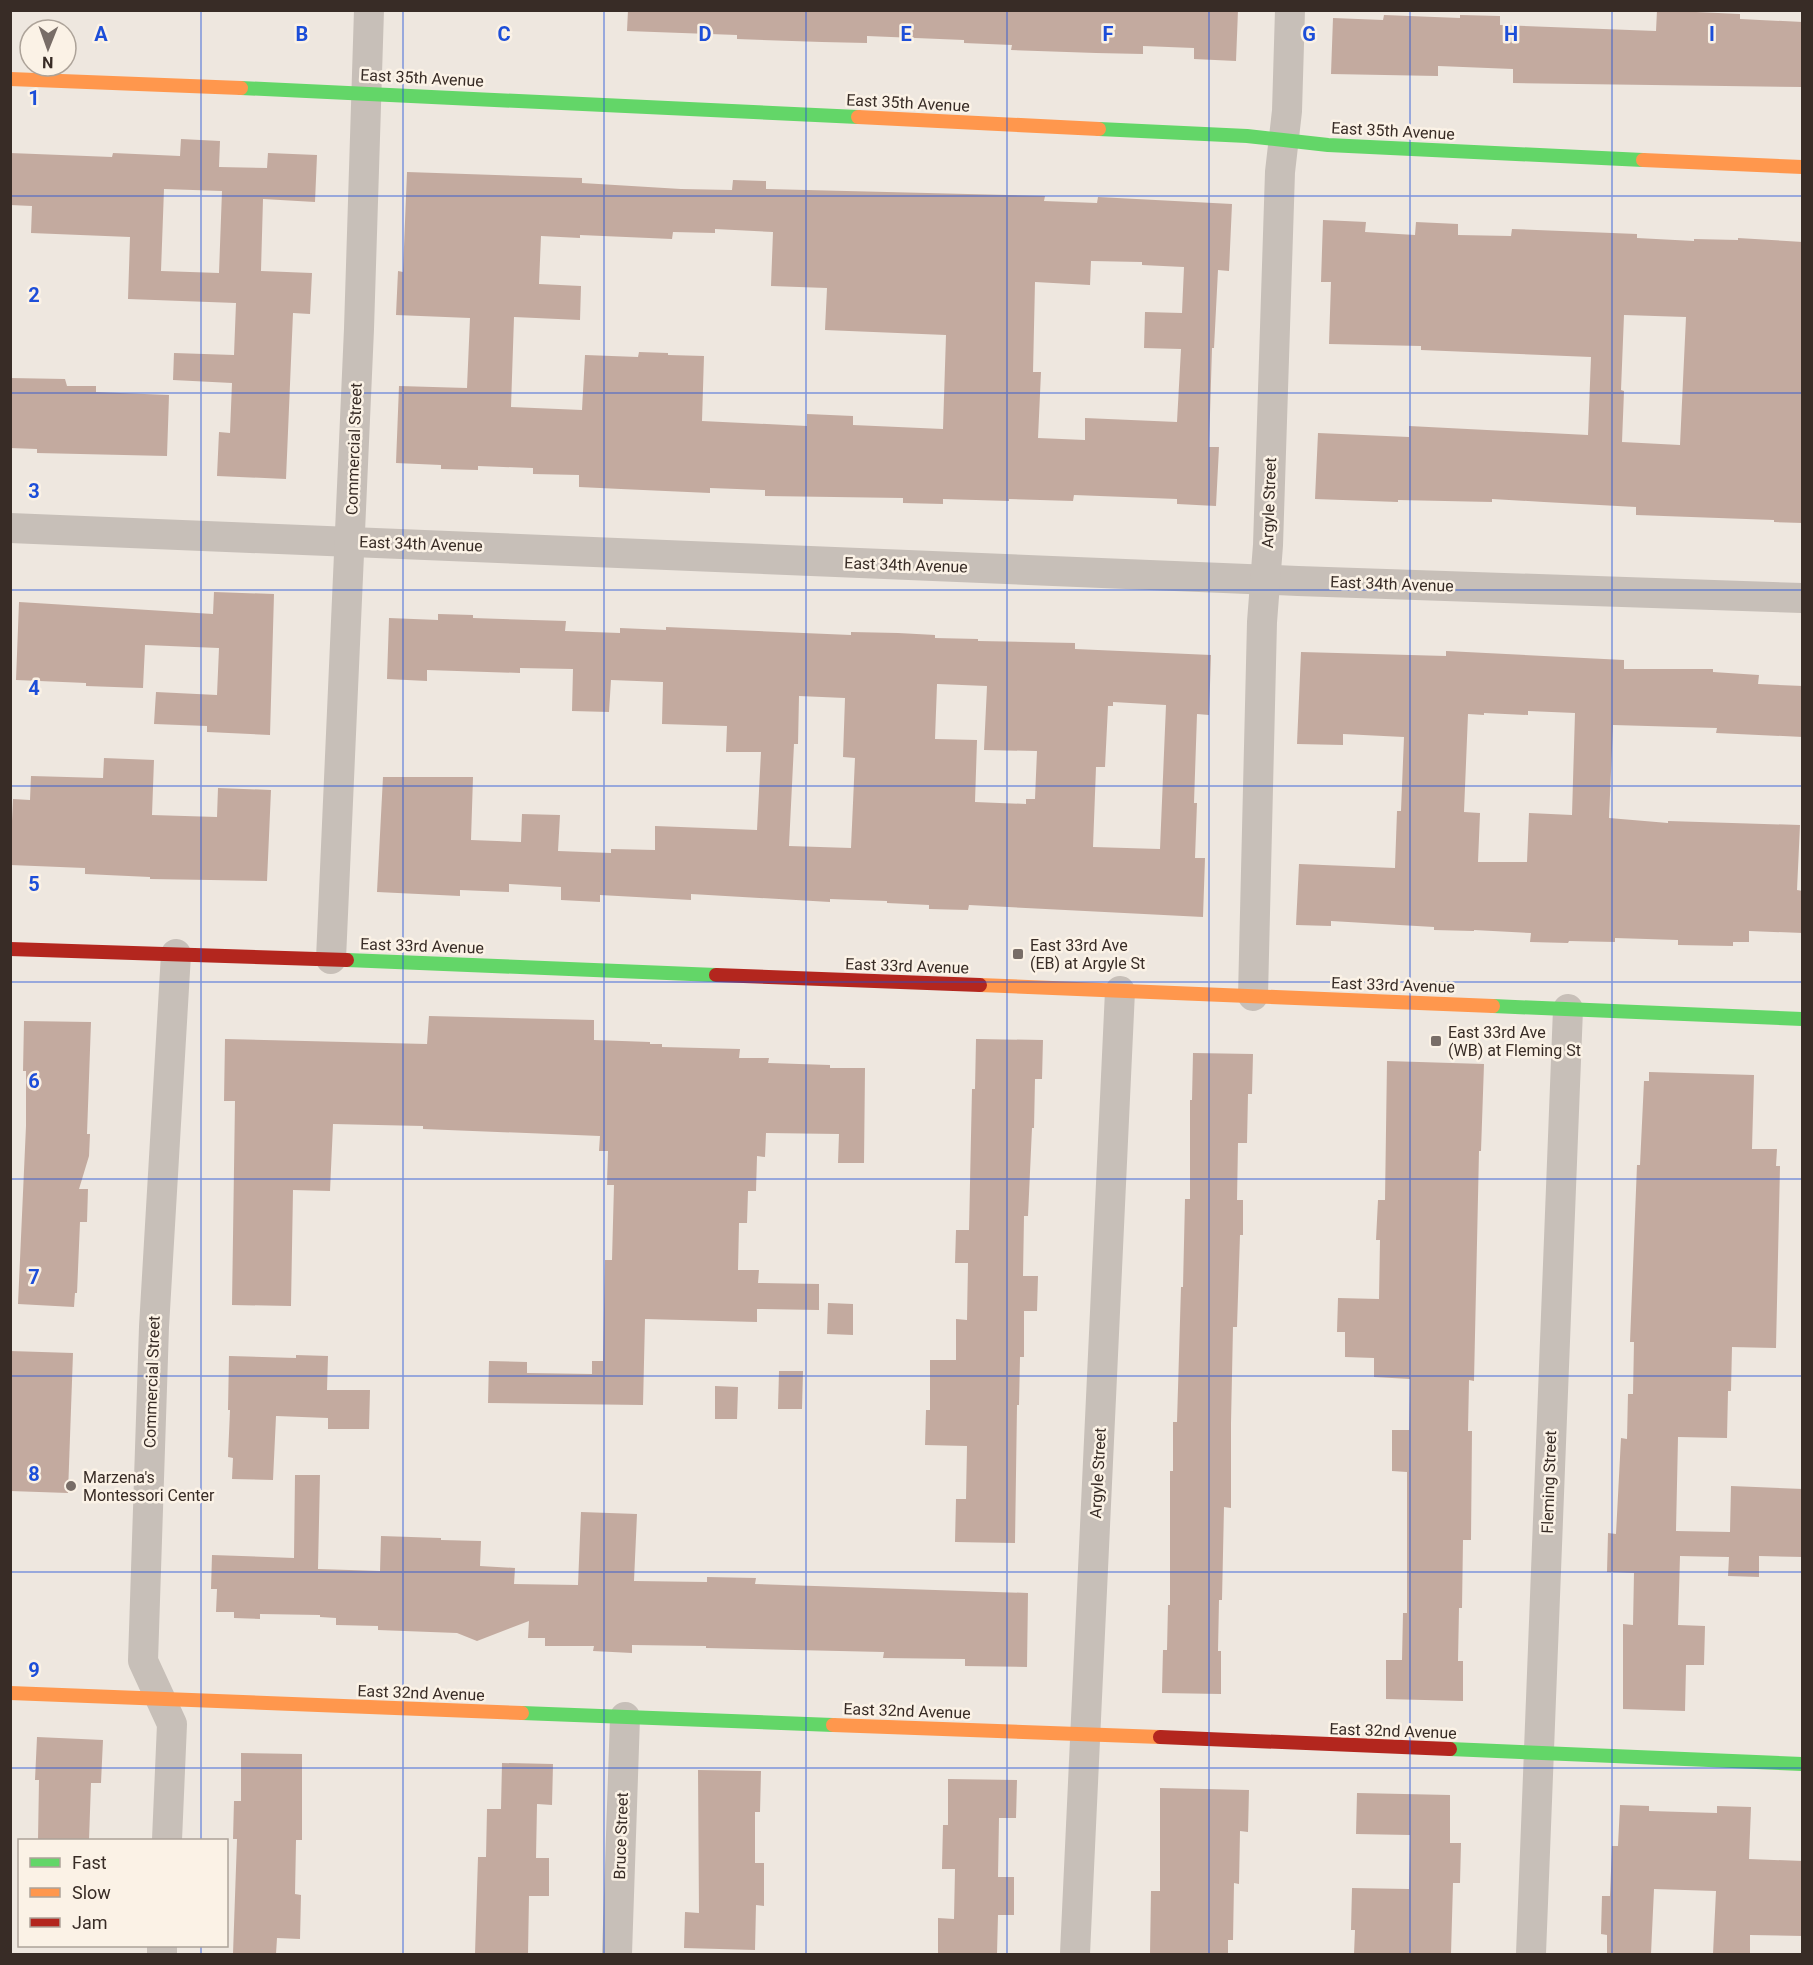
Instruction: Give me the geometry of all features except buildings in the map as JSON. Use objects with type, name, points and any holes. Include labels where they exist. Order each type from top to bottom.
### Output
[{"type":"street","name":"Commercial Street","points":[[331,959],[351,541],[369,10]]},
{"type":"street","name":"Argyle Street","points":[[1253,996],[1280,172],[1287,111],[1290,10]]},
{"type":"street","name":"East 35th Avenue","points":[[10,79],[366,92],[1247,136],[1328,145],[1803,167]]},
{"type":"street","name":"East 34th Avenue","points":[[10,528],[1265,580],[1803,598]]},
{"type":"street","name":"East 33rd Avenue","points":[[10,949],[331,959],[1803,1019]]},
{"type":"street","name":"Commercial Street","points":[[167,1839],[172,1724],[143,1661],[143,1650],[154,1327],[176,954]]},
{"type":"street","name":"Argyle Street","points":[[1075,1954],[1120,991]]},
{"type":"street","name":"Fleming Street","points":[[1531,1954],[1537,1754],[1568,1009]]},
{"type":"street","name":"East 32nd Avenue","points":[[10,1693],[1803,1764]]},
{"type":"street","name":"Bruce Street","points":[[617,1954],[625,1717]]},
{"type":"traffic: fast","points":[[241,88],[858,117]]},
{"type":"traffic: fast","points":[[1099,129],[1247,136],[1328,145],[1643,160]]},
{"type":"traffic: fast","points":[[347,960],[716,975]]},
{"type":"traffic: fast","points":[[1493,1006],[1802,1019]]},
{"type":"traffic: fast","points":[[522,1713],[833,1725]]},
{"type":"traffic: fast","points":[[1450,1749],[1802,1764]]},
{"type":"traffic: slow","points":[[10,79],[241,88]]},
{"type":"traffic: slow","points":[[858,117],[1099,129]]},
{"type":"traffic: slow","points":[[1643,160],[1802,167]]},
{"type":"traffic: slow","points":[[980,985],[1493,1006]]},
{"type":"traffic: slow","points":[[10,1693],[522,1713]]},
{"type":"traffic: slow","points":[[833,1725],[1160,1737]]},
{"type":"traffic: jam","points":[[10,949],[347,960]]},
{"type":"traffic: jam","points":[[716,975],[980,985]]},
{"type":"traffic: jam","points":[[1160,1737],[1450,1749]]},
{"type":"place","name":"East 33rd Ave (EB) at Argyle St","points":[[1018,954]]},
{"type":"place","name":"East 33rd Ave (WB) at Fleming St","points":[[1436,1041]]},
{"type":"place","name":"Marzena's Montessori Center","points":[[71,1486]]}]
